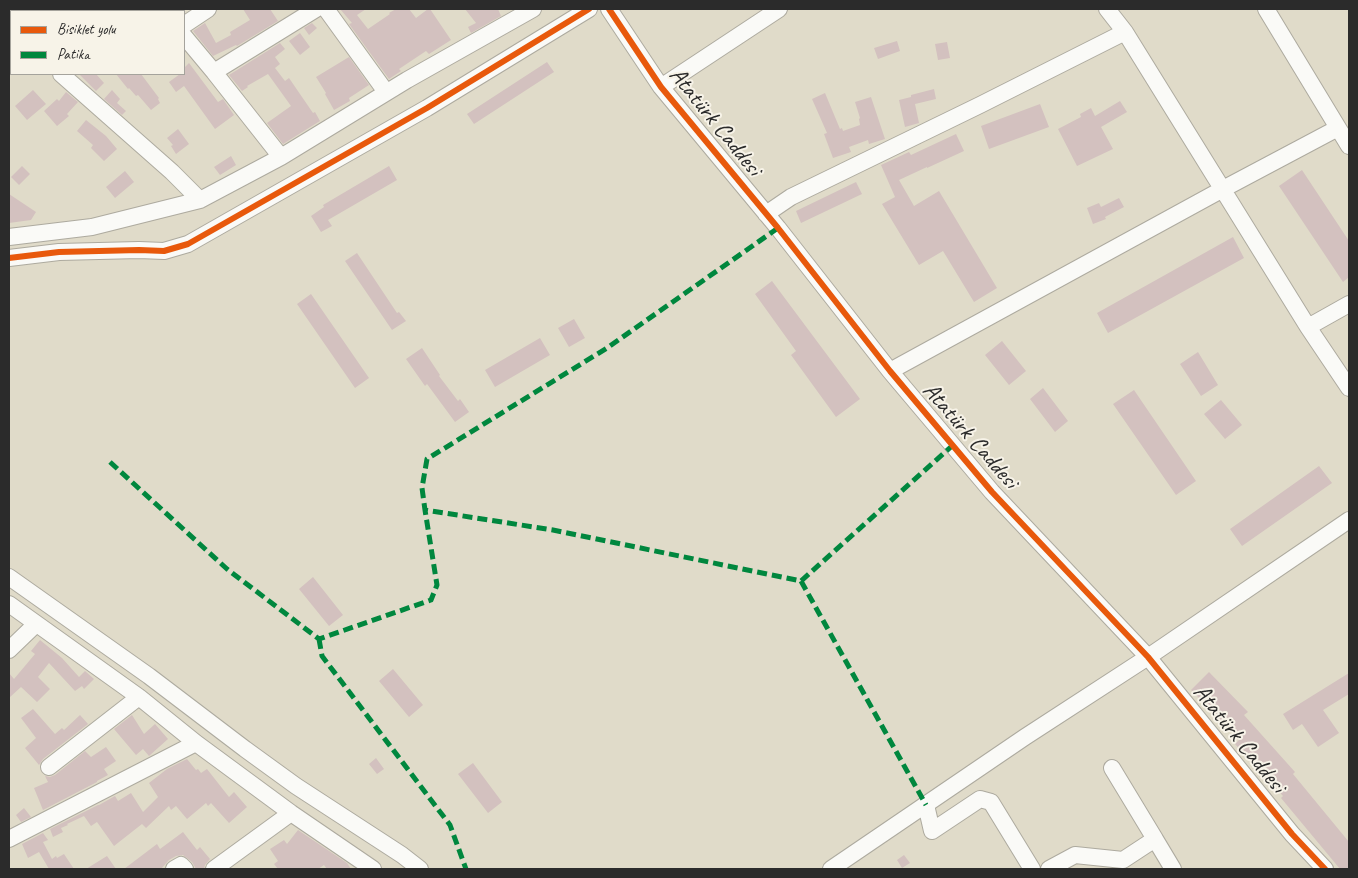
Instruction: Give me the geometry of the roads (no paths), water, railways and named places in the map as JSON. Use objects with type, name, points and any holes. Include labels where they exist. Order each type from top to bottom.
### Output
[{"type":"street","points":[[185,24],[208,9]]},
{"type":"street","points":[[214,72],[316,9]]},
{"type":"street","points":[[326,9],[386,92]]},
{"type":"street","points":[[9,237],[92,227],[200,200],[281,157],[386,92],[533,9]]},
{"type":"street","points":[[9,258],[59,252],[164,251],[188,244],[427,108],[589,9]]},
{"type":"street","name":"Atatürk Caddesi","points":[[608,9],[661,87],[766,214],[890,371],[992,492],[1148,657],[1286,826],[1324,869]]},
{"type":"street","points":[[661,87],[779,9]]},
{"type":"street","points":[[1266,9],[1349,146]]},
{"type":"street","points":[[1113,10],[1308,327],[1349,388]]},
{"type":"street","points":[[766,214],[791,197],[1125,32]]},
{"type":"street","points":[[185,37],[281,157]]},
{"type":"street","points":[[62,75],[172,172],[200,200]]},
{"type":"street","points":[[890,371],[1338,128]]},
{"type":"street","points":[[1308,327],[1349,304]]},
{"type":"street","points":[[832,869],[1349,520]]},
{"type":"street","points":[[9,577],[149,676],[296,786],[402,855],[420,869]]},
{"type":"street","points":[[9,604],[139,697],[196,743],[291,813],[373,869]]},
{"type":"street","points":[[9,650],[36,624]]},
{"type":"street","points":[[49,767],[139,697]]},
{"type":"street","points":[[9,839],[196,743]]},
{"type":"street","points":[[1112,768],[1173,869]]},
{"type":"street","points":[[926,805],[932,831],[980,799],[991,802],[1032,869]]},
{"type":"street","points":[[214,869],[291,813]]},
{"type":"street","points":[[1049,869],[1075,855],[1123,860],[1155,839]]},
{"type":"street","points":[[174,869],[181,865],[185,869]]}]
